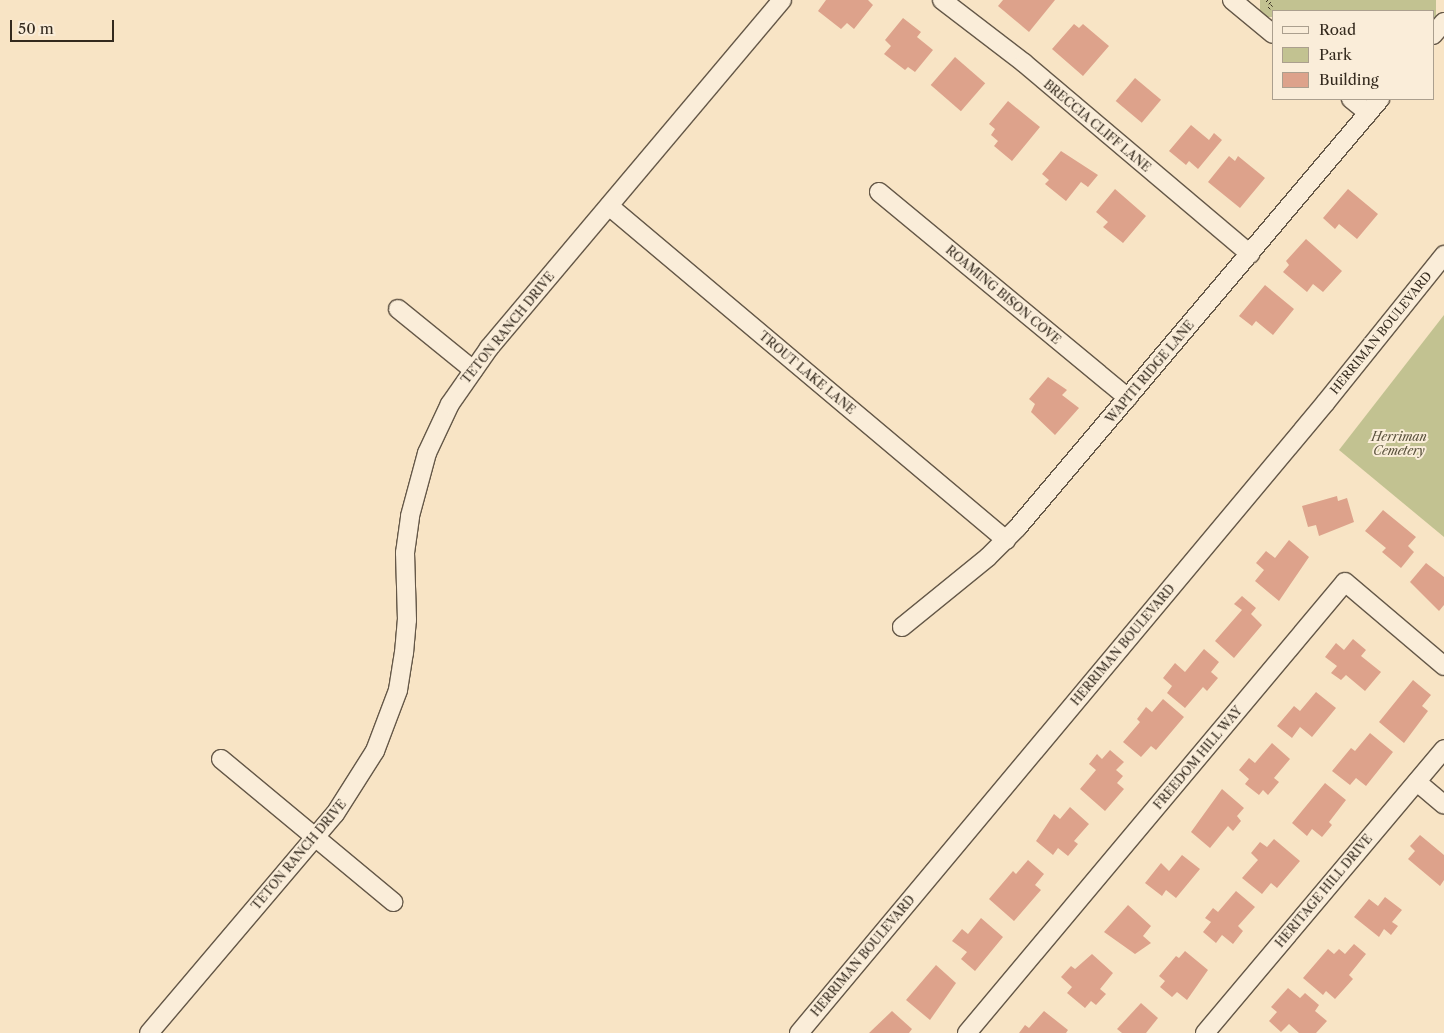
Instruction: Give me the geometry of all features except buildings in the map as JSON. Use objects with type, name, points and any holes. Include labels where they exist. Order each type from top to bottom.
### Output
[{"type":"street","name":"TETON RANCH DRIVE","points":[[149,1033],[315,838],[362,776],[388,721],[398,690],[404,653],[405,553],[414,497],[439,423],[473,370],[782,0]]},
{"type":"street","name":"BRECCIA CLIFF LANE","points":[[942,0],[1024,63],[1250,254]]},
{"type":"street","points":[[1232,0],[1272,33]]},
{"type":"street","points":[[1434,34],[1444,22]]},
{"type":"street","points":[[1352,100],[1368,113]]},
{"type":"street","name":"WAPITI RIDGE LANE","points":[[902,626],[1006,540],[1379,100]]},
{"type":"street","name":"ROAMING BISON COVE","points":[[879,192],[1128,398]]},
{"type":"street","name":"TROUT LAKE LANE","points":[[609,206],[1006,540]]},
{"type":"street","name":"HERRIMAN BOULEVARD","points":[[799,1033],[1326,402],[1444,255]]},
{"type":"street","points":[[398,309],[473,370]]},
{"type":"street","name":"FREEDOM HILL WAY","points":[[967,1033],[1345,582],[1444,666]]},
{"type":"street","name":"HERITAGE HILL DRIVE","points":[[1213,1030],[1444,749]]},
{"type":"street","points":[[221,759],[393,902]]},
{"type":"street","points":[[1417,782],[1444,804]]},
{"type":"path","points":[[1268,0],[1272,5],[1268,11]]},
{"type":"green space","points":[[1260,0],[1436,0],[1436,17],[1434,17],[1434,10],[1272,10],[1272,17],[1260,17]]},
{"type":"green space","name":"Herriman Cemetery","points":[[1444,315],[1444,537],[1339,450]]}]
